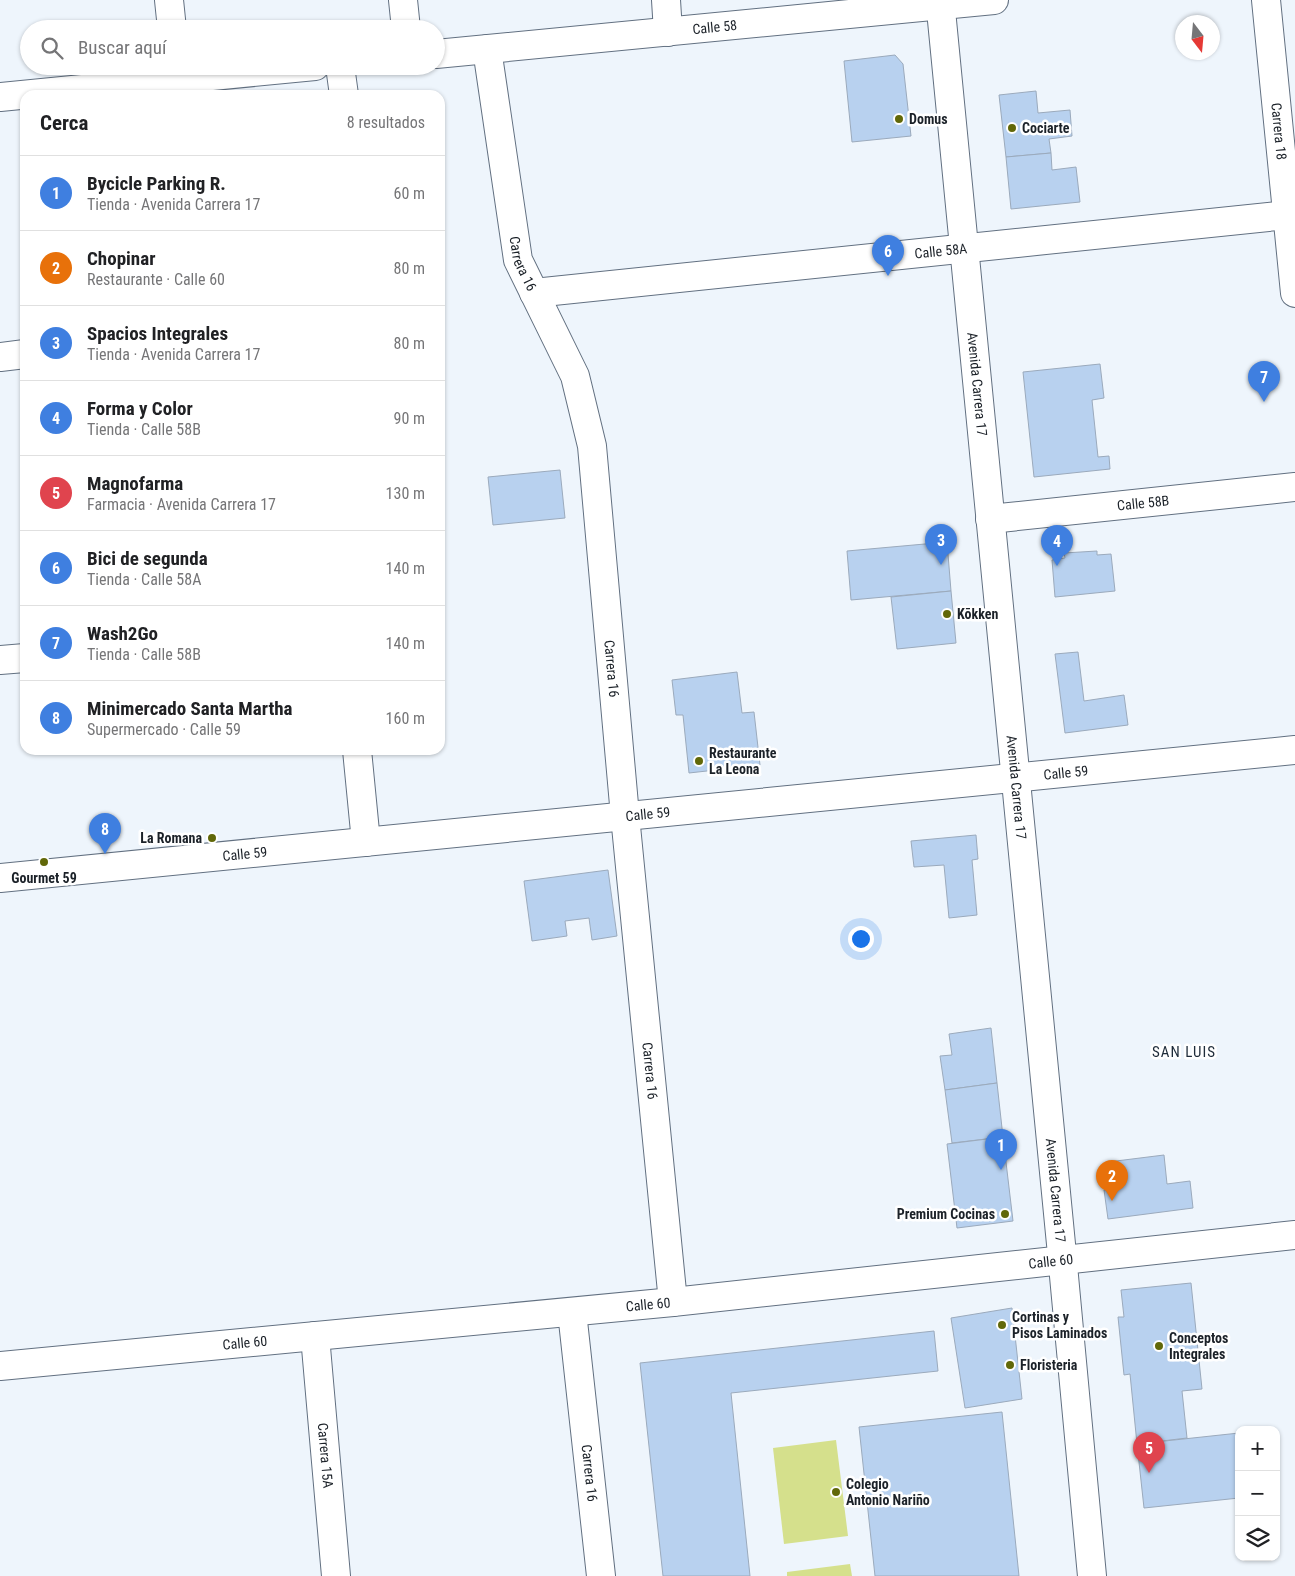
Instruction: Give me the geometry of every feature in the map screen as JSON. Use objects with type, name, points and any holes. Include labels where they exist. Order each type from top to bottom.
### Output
[{"type":"street","points":[[169,0],[171,20]]},
{"type":"street","points":[[403,0],[405,20]]},
{"type":"street","points":[[666,0],[668,32]]},
{"type":"street","name":"Calle 58","points":[[445,53],[940,3],[994,0]]},
{"type":"street","name":"Carrera 18","points":[[1266,0],[1295,293]]},
{"type":"street","name":"Avenida Carrera 17","points":[[940,3],[1092,1576]]},
{"type":"street","name":"Carrera 16","points":[[487,49],[518,260],[575,376],[592,446],[625,816],[673,1302]]},
{"type":"street","points":[[52,90],[162,75]]},
{"type":"street","points":[[341,75],[343,90]]},
{"type":"street","points":[[0,97],[20,94]]},
{"type":"street","name":"Calle 58A","points":[[534,293],[1287,215]]},
{"type":"street","points":[[0,357],[20,355]]},
{"type":"street","name":"Calle 58B","points":[[990,519],[1295,487]]},
{"type":"street","points":[[0,660],[20,658]]},
{"type":"street","name":"Calle 59","points":[[0,878],[1295,750]]},
{"type":"street","points":[[357,755],[366,842]]},
{"type":"street","name":"Calle 60","points":[[0,1366],[673,1302],[1295,1236]]},
{"type":"street","name":"Carrera 16","points":[[572,1312],[601,1576]]},
{"type":"street","name":"Carrera 15A","points":[[315,1336],[336,1576]]},
{"type":"green space","points":[[836,1440],[848,1536],[784,1544],[773,1448]]},
{"type":"green space","points":[[850,1564],[852,1576],[787,1576],[787,1572]]},
{"type":"building","points":[[895,55],[903,64],[911,136],[852,142],[844,61]]},
{"type":"building","points":[[1036,91],[1038,113],[1070,110],[1072,136],[1049,139],[1051,153],[1006,157],[999,95]]},
{"type":"building","points":[[1051,153],[1052,170],[1076,167],[1080,202],[1011,209],[1006,157]]},
{"type":"building","points":[[1100,364],[1104,398],[1092,400],[1098,457],[1109,456],[1110,469],[1034,477],[1023,372]]},
{"type":"building","points":[[560,470],[565,518],[493,525],[488,477]]},
{"type":"building","points":[[947,542],[951,591],[851,600],[847,551]]},
{"type":"building","points":[[1097,551],[1097,555],[1111,554],[1115,591],[1055,597],[1052,560],[1065,558],[1064,553]]},
{"type":"building","points":[[951,591],[956,643],[897,649],[891,597]]},
{"type":"building","points":[[1078,652],[1084,701],[1124,695],[1128,725],[1065,733],[1055,654]]},
{"type":"building","points":[[737,672],[742,713],[754,712],[760,765],[689,773],[683,715],[676,715],[672,680]]},
{"type":"building","points":[[976,835],[978,859],[972,860],[977,915],[949,918],[944,865],[914,867],[911,841]]},
{"type":"building","points":[[608,870],[617,936],[592,940],[589,918],[565,921],[567,936],[532,941],[524,881]]},
{"type":"building","points":[[991,1028],[997,1083],[945,1090],[940,1056],[952,1055],[949,1034]]},
{"type":"building","points":[[997,1083],[1003,1137],[952,1143],[945,1090]]},
{"type":"building","points":[[1003,1137],[1013,1221],[957,1228],[947,1144]]},
{"type":"building","points":[[1164,1155],[1167,1184],[1190,1181],[1193,1208],[1108,1219],[1104,1190],[1111,1189],[1108,1162]]},
{"type":"building","name":"Conceptos Integrales","points":[[1191,1283],[1202,1389],[1182,1391],[1187,1438],[1137,1444],[1130,1374],[1124,1375],[1118,1317],[1124,1317],[1121,1290]]},
{"type":"building","points":[[1012,1308],[1022,1399],[965,1408],[951,1318]]},
{"type":"building","points":[[934,1331],[938,1371],[731,1393],[750,1576],[663,1576],[640,1363]]},
{"type":"building","points":[[1002,1412],[1019,1576],[875,1576],[859,1427]]},
{"type":"building","points":[[1235,1433],[1235,1498],[1144,1508],[1137,1444]]},
{"type":"place","name":"Domus","points":[[899,119]]},
{"type":"place","name":"Cociarte","points":[[1012,128]]},
{"type":"place","name":"Bici de segunda","points":[[888,276]]},
{"type":"place","name":"Wash2Go","points":[[1264,402]]},
{"type":"place","name":"Spacios Integrales","points":[[941,565]]},
{"type":"place","name":"Forma y Color","points":[[1057,566]]},
{"type":"place","name":"Kōkken","points":[[947,614]]},
{"type":"place","name":"Restaurante La Leona","points":[[699,761]]},
{"type":"place","name":"La Romana","points":[[212,838]]},
{"type":"place","name":"Minimercado Santa Martha","points":[[105,854]]},
{"type":"place","name":"Gourmet 59","points":[[44,862]]},
{"type":"place","name":"Bycicle Parking R.","points":[[1001,1170]]},
{"type":"place","name":"Chopinar","points":[[1112,1201]]},
{"type":"place","name":"Premium Cocinas","points":[[1005,1214]]},
{"type":"place","name":"Cortinas y Pisos Laminados","points":[[1002,1325]]},
{"type":"place","name":"Conceptos Integrales","points":[[1159,1346]]},
{"type":"place","name":"Floristeria","points":[[1010,1365]]},
{"type":"place","name":"Magnofarma","points":[[1149,1473]]},
{"type":"place","name":"Colegio Antonio Nariño","points":[[836,1492]]},
{"type":"district","name":"SAN LUIS","points":[[1184,1052]]}]
